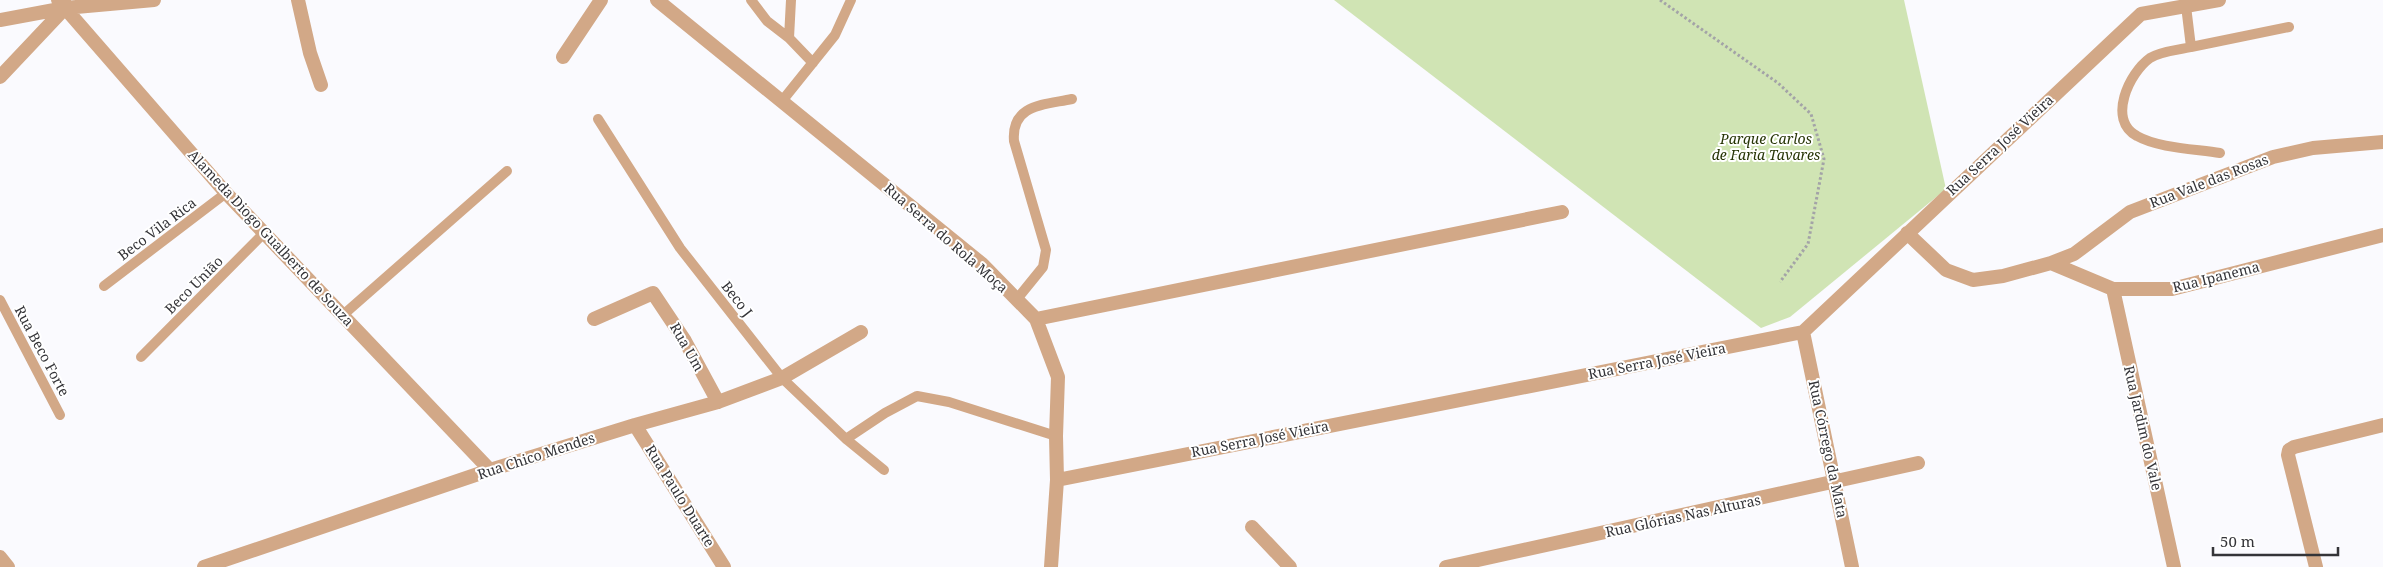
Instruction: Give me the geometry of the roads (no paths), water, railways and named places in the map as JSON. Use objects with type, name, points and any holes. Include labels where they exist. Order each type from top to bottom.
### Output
[{"type":"street","points":[[0,20],[66,3],[154,0]]},
{"type":"street","points":[[298,0],[310,54],[321,85]]},
{"type":"street","points":[[563,57],[601,0]]},
{"type":"street","name":"Rua Serra do Rola Moça","points":[[657,0],[982,264],[1036,319],[1058,377],[1057,480],[1051,567]]},
{"type":"street","points":[[2140,0],[2140,14],[2219,0]]},
{"type":"street","points":[[0,76],[66,3]]},
{"type":"street","name":"Alameda Diogo Gualberto de Souza","points":[[66,3],[226,193],[490,470]]},
{"type":"street","name":"Rua Serra José Vieira","points":[[1057,480],[1803,332],[2140,14]]},
{"type":"street","name":"Rua Vale das Rosas","points":[[1907,233],[1946,270],[1973,280],[2003,276],[2051,264],[2074,254],[2130,212],[2273,157],[2313,148],[2383,142]]},
{"type":"street","points":[[1036,319],[1562,212]]},
{"type":"street","name":"Rua Ipanema","points":[[2051,264],[2113,288],[2172,289],[2383,235]]},
{"type":"street","name":"Rua Jardim do Vale","points":[[2113,288],[2174,567]]},
{"type":"street","name":"Rua Um","points":[[594,319],[654,293],[685,341],[718,402]]},
{"type":"street","name":"Rua Chico Mendes","points":[[204,567],[490,470],[635,425],[718,402],[782,378],[861,332]]},
{"type":"street","name":"Rua Córrego da Mata","points":[[1803,332],[1836,482],[1852,567]]},
{"type":"street","name":"Rua Paulo Duarte","points":[[635,425],[724,567]]},
{"type":"street","points":[[2316,567],[2288,455],[2289,450],[2294,446],[2383,425]]},
{"type":"street","name":"Rua Glórias Nas Alturas","points":[[1446,567],[1918,463]]},
{"type":"street","points":[[1252,526],[1290,567]]},
{"type":"street","points":[[0,557],[8,567]]},
{"type":"lane","points":[[752,0],[767,21],[789,38],[813,63]]},
{"type":"lane","points":[[789,38],[791,0]]},
{"type":"lane","points":[[782,101],[835,34],[851,0]]},
{"type":"lane","points":[[2186,6],[2191,48]]},
{"type":"lane","points":[[2220,153],[2153,142],[2137,137],[2128,130],[2124,123],[2122,111],[2127,89],[2136,73],[2151,58],[2289,27]]},
{"type":"lane","points":[[1017,300],[1043,267],[1046,250],[1014,141],[1013,130],[1017,120],[1030,108],[1072,99]]},
{"type":"lane","name":"Beco J","points":[[598,119],[680,248],[782,378],[846,439],[884,470]]},
{"type":"lane","points":[[343,315],[507,171]]},
{"type":"lane","name":"Beco Vila Rica","points":[[104,286],[226,193]]},
{"type":"lane","name":"Beco União","points":[[141,358],[265,232]]},
{"type":"lane","name":"Rua Beco Forte","points":[[0,300],[60,415]]},
{"type":"lane","points":[[846,439],[917,396],[950,402],[1056,436]]},
{"type":"park label","name":"Parque Carlos de Faria Tavares","points":[[1766,148]]}]
